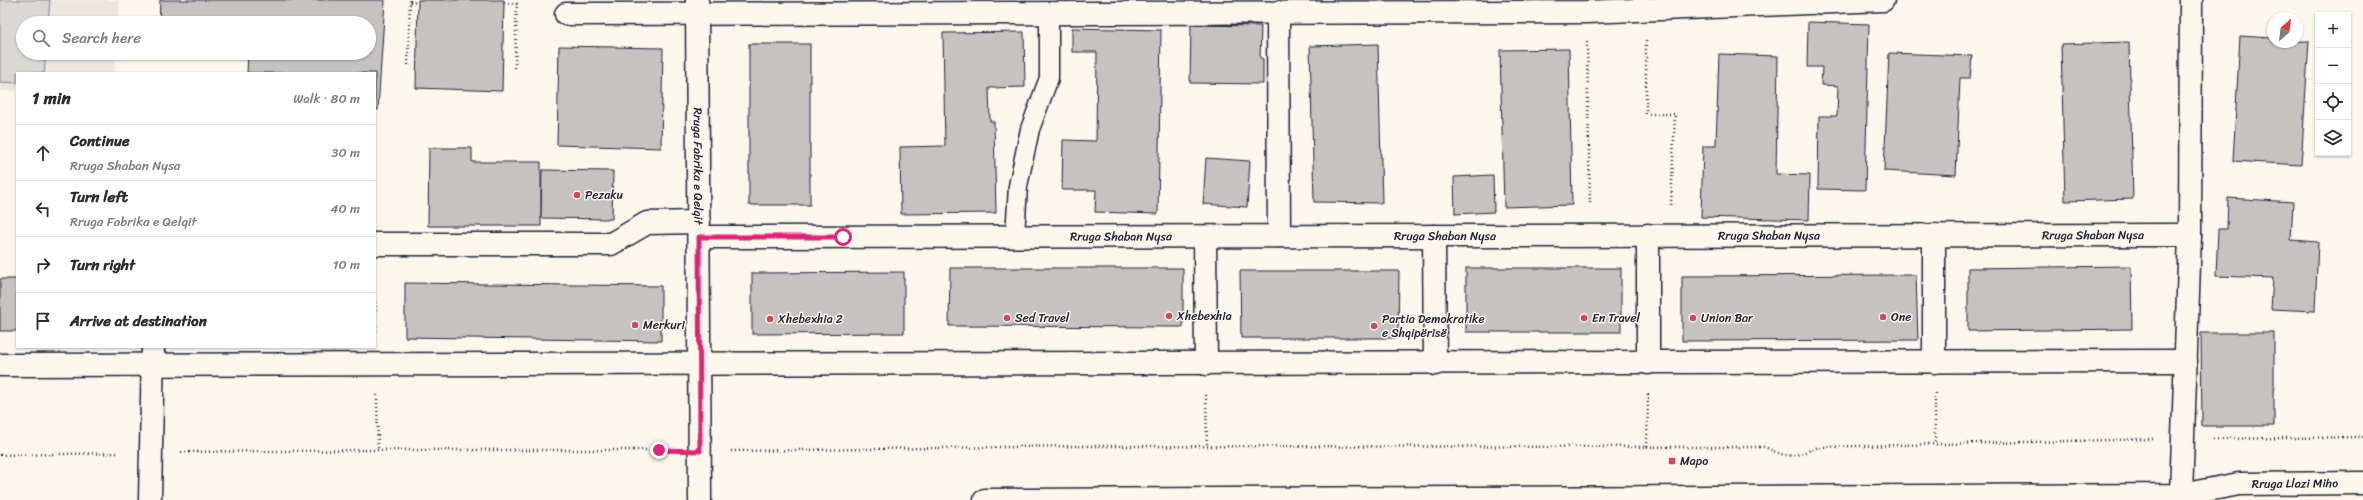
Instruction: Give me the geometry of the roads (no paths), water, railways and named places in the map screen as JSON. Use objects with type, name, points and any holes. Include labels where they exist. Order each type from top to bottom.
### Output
[{"type":"street","points":[[566,14],[697,6],[1049,12],[1247,6],[1278,12],[1586,12],[1883,0]]},
{"type":"street","points":[[2190,498],[2183,439],[2190,235],[2191,0]]},
{"type":"street","name":"Rruga Fabrika e Qelqit","points":[[697,6],[700,500]]},
{"type":"street","points":[[1278,12],[1280,236]]},
{"type":"street","name":"Rruga Shaban Nysa","points":[[376,244],[611,244],[648,223],[699,230],[1015,236],[1205,237],[1934,234],[2190,235]]},
{"type":"street","points":[[1934,234],[1934,362]]},
{"type":"street","points":[[1434,236],[1434,364]]},
{"type":"street","points":[[1648,236],[1648,363]]},
{"type":"street","points":[[1205,237],[1206,364]]},
{"type":"street","points":[[0,365],[154,356],[700,365],[2186,361]]},
{"type":"street","points":[[150,500],[154,356]]},
{"type":"street","name":"Rruga Llazi Miho","points":[[985,500],[2190,498],[2239,484],[2363,483]]},
{"type":"lane","points":[[1015,236],[1018,186],[1030,129],[1049,78],[1049,12]]},
{"type":"place","name":"Pezaku","points":[[577,195]]},
{"type":"place","name":"Xhebexhia","points":[[1169,316]]},
{"type":"place","name":"One","points":[[1883,317]]},
{"type":"place","name":"Sed Travel","points":[[1007,318]]},
{"type":"place","name":"En Travel","points":[[1584,318]]},
{"type":"place","name":"Union Bar","points":[[1693,318]]},
{"type":"place","name":"Xhebexhia 2","points":[[770,319]]},
{"type":"place","name":"Merkuri","points":[[635,325]]},
{"type":"place","name":"Partia Demokratike e Shqipërisë","points":[[1374,326]]},
{"type":"place","name":"Mapo","points":[[1672,461]]}]
